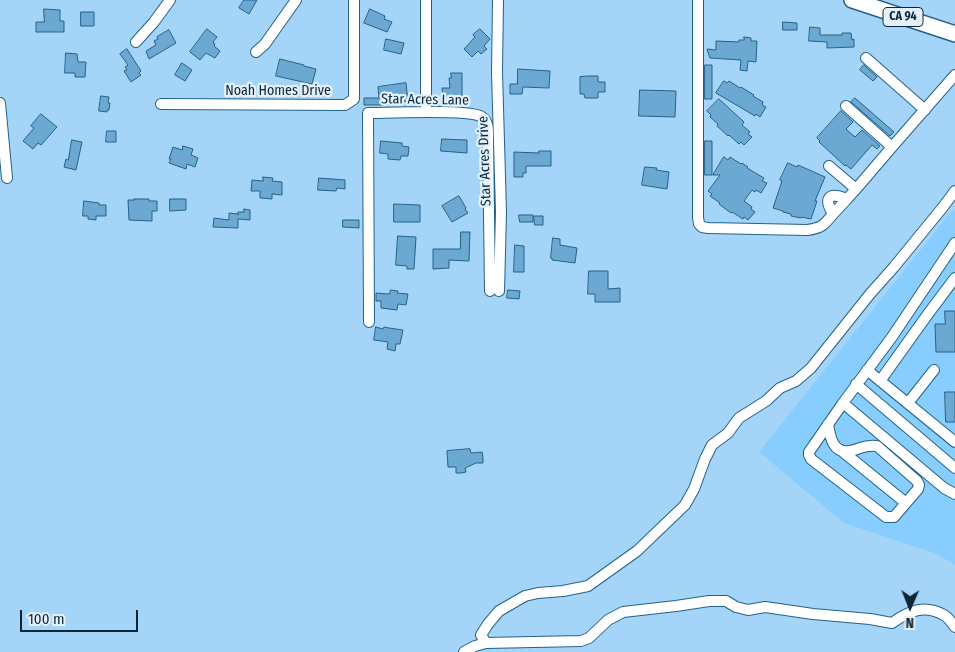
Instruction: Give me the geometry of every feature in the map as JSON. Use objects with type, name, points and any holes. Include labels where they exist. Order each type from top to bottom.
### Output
[{"type":"highway","name":"CA 94","points":[[852,0],[879,4],[955,34]]},
{"type":"street","points":[[136,42],[170,0]]},
{"type":"street","points":[[256,52],[265,44],[296,0]]},
{"type":"street","name":"Noah Homes Drive","points":[[161,104],[346,105],[354,98],[354,0]]},
{"type":"street","points":[[426,0],[426,112]]},
{"type":"street","name":"Star Acres Drive","points":[[494,291],[501,212],[497,72],[498,0]]},
{"type":"street","points":[[698,0],[698,217],[699,224],[702,227],[807,230],[818,229],[823,226],[834,214],[828,206],[829,197],[834,195],[847,199],[955,75]]},
{"type":"street","points":[[866,58],[925,110]]},
{"type":"street","points":[[0,103],[7,178]]},
{"type":"street","points":[[846,106],[892,147]]},
{"type":"street","name":"Star Acres Lane","points":[[369,322],[368,113],[470,113],[480,115],[484,119],[488,127],[494,291]]},
{"type":"street","points":[[829,166],[856,189]]},
{"type":"street","points":[[486,643],[481,635],[499,611],[525,596],[538,592],[563,591],[588,586],[638,551],[665,525],[685,505],[694,489],[712,445],[728,433],[739,418],[766,401],[780,388],[796,381],[811,368],[870,294],[944,207],[955,191]]},
{"type":"street","points":[[842,451],[850,451],[870,445],[877,446],[917,481],[918,489],[894,517],[886,517],[811,459],[809,452],[856,384],[892,337],[955,244]]},
{"type":"street","points":[[880,381],[955,278]]},
{"type":"street","points":[[867,370],[955,442]]},
{"type":"street","points":[[908,403],[934,370]]},
{"type":"street","points":[[856,384],[955,468]]},
{"type":"street","points":[[843,403],[944,488],[955,494]]},
{"type":"street","points":[[828,424],[832,443],[906,503]]},
{"type":"street","points":[[464,652],[474,646],[486,643],[581,641],[589,638],[608,620],[623,612],[709,601],[726,601],[736,607],[748,610],[765,607],[892,623],[906,613],[926,608],[945,616],[955,626]]},
{"type":"shaded area","points":[[955,210],[955,565],[937,554],[844,523],[759,452],[950,213]]},
{"type":"building","points":[[244,0],[257,0],[249,14],[239,8]]},
{"type":"building","points":[[44,9],[60,10],[60,21],[64,21],[64,32],[36,32],[36,22],[44,22]]},
{"type":"building","points":[[370,9],[385,16],[384,19],[392,22],[387,32],[364,23]]},
{"type":"building","points":[[81,12],[94,12],[94,26],[81,26]]},
{"type":"building","points":[[783,22],[797,23],[797,30],[783,30]]},
{"type":"building","points":[[810,27],[820,28],[820,35],[851,33],[852,40],[854,39],[854,47],[827,48],[827,42],[809,41]]},
{"type":"building","points":[[207,29],[217,37],[213,42],[214,46],[220,51],[215,58],[206,53],[200,60],[190,52]]},
{"type":"building","points":[[480,29],[490,39],[484,46],[487,49],[481,54],[478,51],[472,57],[464,49],[475,37],[473,35]]},
{"type":"building","points":[[169,30],[176,43],[149,59],[146,51],[156,45],[154,41],[158,39],[157,37]]},
{"type":"building","points":[[744,37],[751,38],[751,41],[757,41],[756,62],[748,61],[747,71],[740,70],[741,60],[710,58],[707,49],[716,50],[716,41],[739,42],[739,40],[744,40]]},
{"type":"building","points":[[386,39],[404,43],[401,54],[384,50]]},
{"type":"building","points":[[127,49],[141,71],[139,73],[141,75],[131,82],[124,71],[127,70],[125,67],[128,65],[120,54]]},
{"type":"building","points":[[66,53],[77,54],[78,62],[86,62],[85,77],[75,77],[75,73],[65,73]]},
{"type":"building","points":[[280,59],[316,69],[312,84],[276,76]]},
{"type":"building","points":[[182,63],[192,70],[185,81],[175,75]]},
{"type":"building","points":[[705,65],[712,65],[712,99],[705,99]]},
{"type":"building","points":[[864,65],[877,77],[873,81],[860,70]]},
{"type":"building","points":[[518,69],[550,71],[549,88],[523,87],[522,94],[510,94],[510,84],[517,84]]},
{"type":"building","points":[[451,73],[462,73],[462,97],[443,97],[442,88],[450,88],[449,78],[451,78]]},
{"type":"building","points":[[598,76],[598,82],[605,82],[605,92],[598,92],[598,98],[585,98],[584,94],[580,94],[580,77]]},
{"type":"building","points":[[724,81],[727,83],[729,81],[741,87],[763,102],[762,105],[766,107],[760,117],[756,114],[755,116],[716,93]]},
{"type":"building","points":[[406,83],[408,101],[381,105],[364,105],[364,98],[379,98],[378,87]]},
{"type":"building","points":[[640,90],[676,91],[675,117],[639,116]]},
{"type":"building","points":[[101,96],[109,97],[108,103],[110,103],[107,112],[99,111]]},
{"type":"building","points":[[855,98],[894,132],[890,136],[851,102]]},
{"type":"building","points":[[719,99],[744,122],[742,125],[750,132],[748,134],[752,137],[744,145],[741,142],[739,144],[728,136],[710,117],[711,115],[707,111]]},
{"type":"building","points":[[841,111],[853,122],[846,129],[855,137],[862,130],[880,146],[877,149],[872,145],[851,169],[845,166],[817,138]]},
{"type":"building","points":[[41,114],[57,127],[41,145],[38,143],[33,149],[23,141],[34,128],[31,126]]},
{"type":"building","points":[[107,131],[116,131],[116,142],[106,142]]},
{"type":"building","points":[[442,139],[467,140],[467,153],[441,151]]},
{"type":"building","points":[[72,140],[82,142],[76,170],[64,167],[66,159],[68,160]]},
{"type":"building","points":[[381,141],[402,143],[402,146],[409,147],[408,156],[401,156],[400,160],[388,159],[388,154],[380,153]]},
{"type":"building","points":[[705,141],[712,141],[712,175],[705,175]]},
{"type":"building","points":[[183,146],[193,149],[191,155],[198,158],[195,167],[187,164],[186,169],[169,163],[173,147],[182,150]]},
{"type":"building","points":[[539,151],[551,151],[551,166],[526,166],[526,173],[523,173],[523,177],[514,177],[514,152],[539,153]]},
{"type":"building","points":[[724,157],[728,160],[730,157],[742,163],[764,178],[762,181],[767,183],[761,193],[752,190],[744,201],[755,212],[748,220],[731,213],[710,196],[712,194],[708,191],[720,175],[713,175]]},
{"type":"building","points":[[788,163],[797,167],[798,165],[825,177],[815,201],[817,201],[811,219],[791,216],[791,214],[773,208],[782,181],[780,180]]},
{"type":"building","points":[[645,167],[669,172],[667,189],[642,185]]},
{"type":"building","points":[[263,177],[273,178],[272,181],[282,182],[282,195],[272,194],[272,199],[260,198],[260,191],[251,191],[252,180],[263,181]]},
{"type":"building","points":[[319,178],[345,180],[345,189],[337,188],[336,191],[318,190]]},
{"type":"building","points":[[459,196],[468,213],[452,222],[442,206]]},
{"type":"building","points":[[170,199],[186,199],[186,210],[170,211]]},
{"type":"building","points":[[128,200],[157,201],[157,211],[152,211],[152,221],[129,220]]},
{"type":"building","points":[[84,201],[106,205],[106,216],[96,216],[96,220],[83,216]]},
{"type":"building","points":[[394,204],[420,205],[420,222],[394,222]]},
{"type":"building","points":[[244,209],[250,210],[250,220],[238,219],[238,228],[213,227],[214,218],[229,220],[229,213],[238,214],[238,212],[244,212]]},
{"type":"building","points":[[519,215],[533,215],[533,222],[520,222]]},
{"type":"building","points":[[534,216],[543,216],[543,225],[535,225]]},
{"type":"building","points":[[343,220],[359,220],[359,228],[343,227]]},
{"type":"building","points":[[461,232],[470,232],[469,261],[449,260],[449,268],[433,269],[433,249],[460,249]]},
{"type":"building","points":[[398,236],[416,237],[414,269],[407,269],[407,266],[396,265]]},
{"type":"building","points":[[553,238],[560,239],[560,245],[577,248],[575,263],[552,260]]},
{"type":"building","points":[[515,245],[524,246],[524,272],[514,272]]},
{"type":"building","points":[[589,271],[608,271],[608,289],[620,288],[620,302],[595,302],[595,294],[588,294]]},
{"type":"building","points":[[391,290],[398,291],[397,293],[408,294],[406,305],[398,304],[397,310],[381,308],[381,301],[376,301],[376,293],[389,294]]},
{"type":"building","points":[[508,290],[520,291],[519,299],[507,298]]},
{"type":"building","points":[[945,311],[955,311],[955,352],[936,352],[935,324],[945,324]]},
{"type":"building","points":[[376,327],[403,330],[400,344],[396,344],[395,351],[387,349],[388,342],[374,340]]},
{"type":"building","points":[[945,392],[955,392],[955,422],[946,422]]},
{"type":"building","points":[[470,449],[471,453],[482,452],[483,463],[476,463],[465,468],[466,472],[461,473],[456,473],[456,467],[448,467],[447,451]]}]
